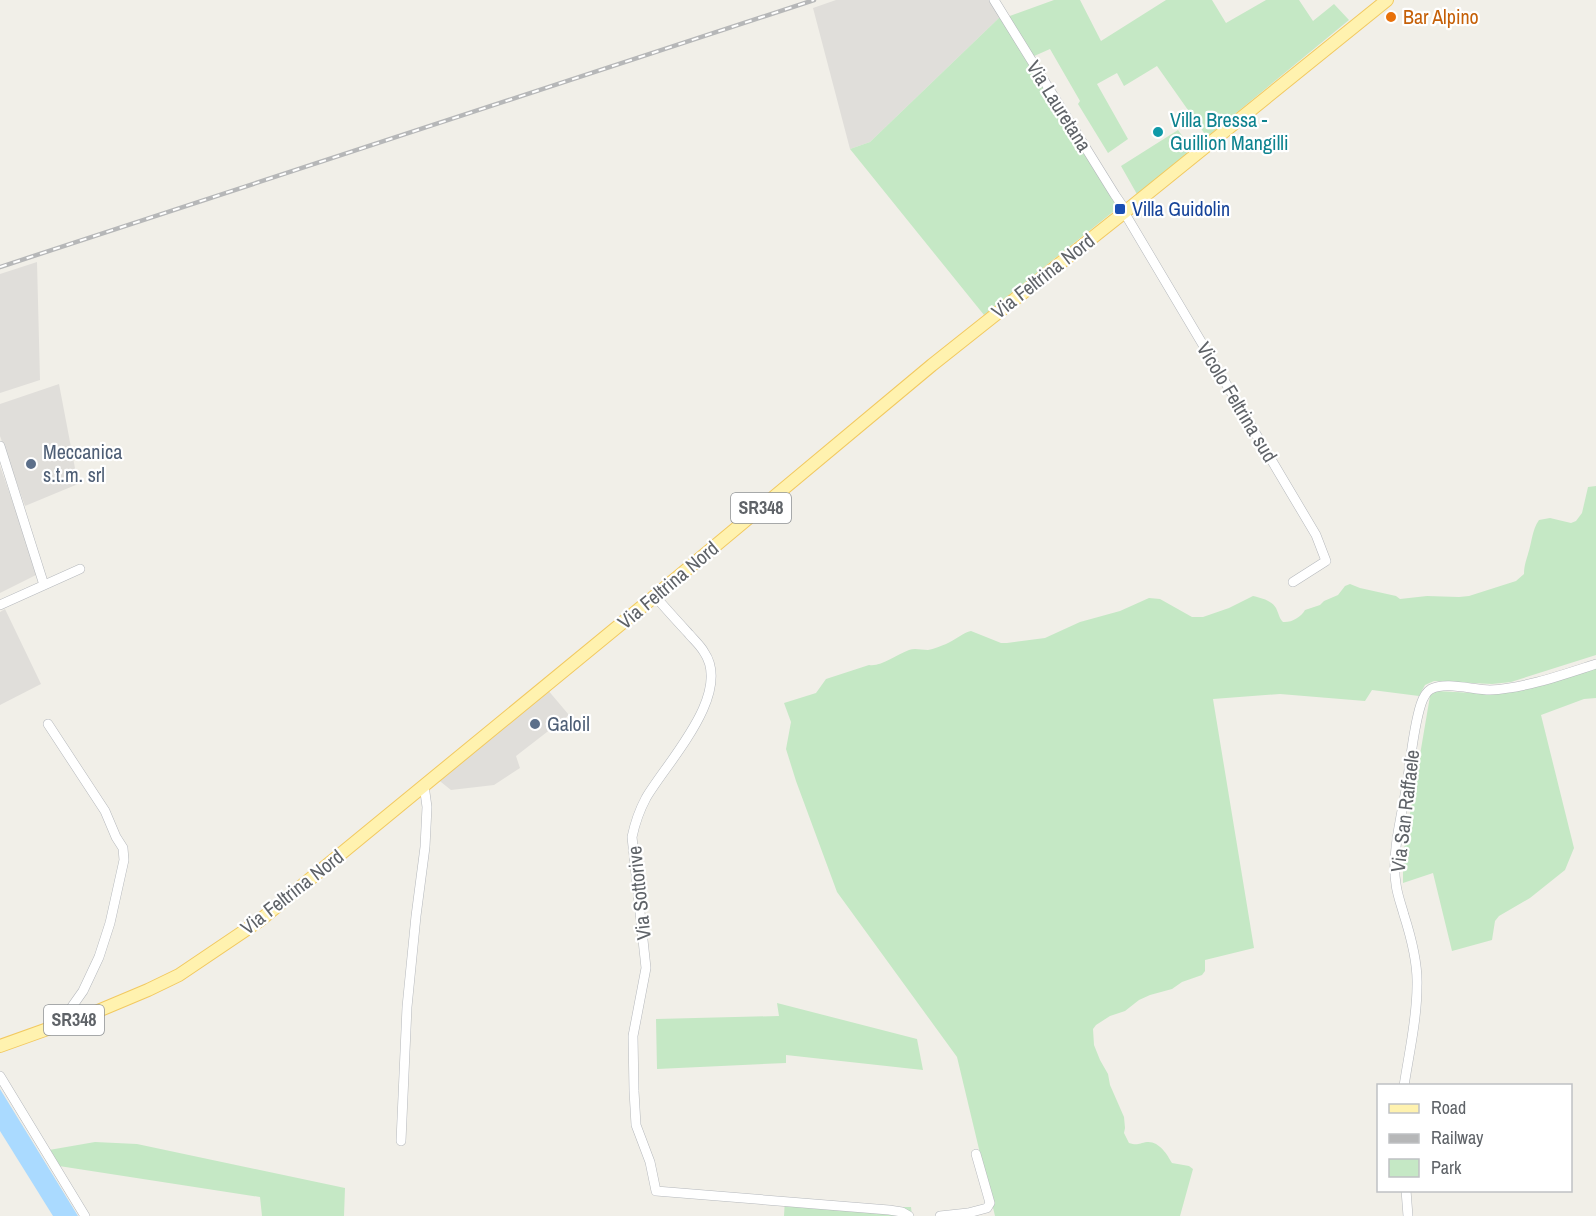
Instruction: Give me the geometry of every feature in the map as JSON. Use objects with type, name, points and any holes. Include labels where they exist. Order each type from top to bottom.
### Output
[{"type":"main road","name":"Via Feltrina Nord","points":[[0,1046],[98,1011],[179,975],[259,921],[932,365],[1387,0]]},
{"type":"street","name":"Via Lauretana","points":[[994,0],[1125,212]]},
{"type":"street","name":"Vicolo Feltrina sud","points":[[1125,212],[1316,535],[1326,561],[1293,582]]},
{"type":"street","points":[[0,446],[44,585]]},
{"type":"street","points":[[0,605],[80,569]]},
{"type":"street","name":"Via Sottorive","points":[[655,596],[705,652],[713,675],[704,710],[646,798],[635,820],[632,837],[646,968],[633,1036],[635,1114],[636,1125],[650,1162],[656,1191],[889,1210],[902,1212],[909,1216]]},
{"type":"street","name":"Via San Raffaele","points":[[1404,1084],[1418,986],[1411,941],[1396,884],[1396,851],[1420,708],[1426,694],[1431,689],[1453,686],[1485,690],[1503,689],[1596,664]]},
{"type":"street","points":[[48,724],[105,811],[123,848],[124,860],[110,923],[99,957],[83,991],[59,1025]]},
{"type":"street","points":[[401,1141],[407,1007],[425,847],[427,807],[424,785]]},
{"type":"street","points":[[0,1076],[85,1216]]},
{"type":"street","points":[[940,1216],[968,1213],[987,1208],[990,1203],[976,1154]]},
{"type":"street","points":[[1406,1192],[1408,1216]]},
{"type":"shaded area","points":[[836,0],[991,0],[1001,16],[870,142],[850,149],[813,8]]},
{"type":"shaded area","points":[[37,262],[40,380],[0,393],[0,274]]},
{"type":"shaded area","points":[[59,384],[78,484],[25,506],[0,436],[0,404]]},
{"type":"shaded area","points":[[0,466],[38,574],[0,593]]},
{"type":"shaded area","points":[[5,609],[41,684],[0,705],[0,612]]},
{"type":"shaded area","points":[[547,689],[569,715],[516,756],[520,768],[494,785],[451,790],[436,778]]},
{"type":"green space","points":[[1054,0],[1080,0],[1101,41],[1166,0],[1212,0],[1226,23],[1266,0],[1299,0],[1313,21],[1334,4],[1349,20],[1207,137],[1157,66],[1124,86],[1117,73],[1097,84],[1128,139],[1108,153],[1078,104],[1080,101],[1050,49],[1032,57],[1007,17]]},
{"type":"green space","points":[[1001,16],[1119,207],[984,315],[850,149],[870,142]]},
{"type":"green space","points":[[1178,130],[1193,151],[1138,196],[1121,166]]},
{"type":"green space","points":[[1596,486],[1596,655],[1511,682],[1492,684],[1434,681],[1425,685],[1419,696],[1372,690],[1365,701],[1280,694],[1213,699],[1254,948],[1205,960],[1205,971],[1202,975],[1182,982],[1172,989],[1139,1000],[1125,1011],[1110,1016],[1093,1029],[1094,1045],[1124,1117],[1124,1133],[1129,1143],[1151,1142],[1165,1152],[1172,1163],[1193,1169],[1180,1216],[995,1216],[957,1057],[837,892],[786,749],[791,722],[784,703],[816,693],[826,679],[884,662],[909,650],[935,648],[971,631],[1001,643],[1045,638],[1080,622],[1120,611],[1149,598],[1160,599],[1192,617],[1203,617],[1253,596],[1271,603],[1283,622],[1289,622],[1305,610],[1338,595],[1345,586],[1350,584],[1400,599],[1427,596],[1469,596],[1516,581],[1524,574],[1533,532],[1539,520],[1550,518],[1571,523],[1576,521],[1582,513],[1588,487]]},
{"type":"green space","points":[[1596,665],[1596,698],[1584,699],[1541,715],[1574,848],[1565,870],[1530,898],[1499,916],[1495,921],[1492,940],[1452,951],[1433,873],[1403,883],[1403,855],[1430,696],[1436,691],[1492,694],[1513,692]]},
{"type":"green space","points":[[777,1003],[917,1039],[923,1070],[786,1055],[786,1063],[657,1069],[656,1019],[779,1016]]},
{"type":"green space","points":[[95,1142],[137,1144],[345,1188],[344,1216],[262,1216],[260,1197],[59,1166],[49,1150]]},
{"type":"green space","points":[[785,1199],[911,1207],[912,1216],[784,1216]]},
{"type":"water","points":[[0,1089],[78,1216],[53,1216],[0,1131]]},
{"type":"railway","points":[[0,267],[814,0]]},
{"type":"place","name":"Bar Alpino","points":[[1391,17]]},
{"type":"place","name":"Villa Bressa - Guillion Mangilli","points":[[1158,132]]},
{"type":"place","name":"Villa Guidolin","points":[[1120,209]]},
{"type":"place","name":"Meccanica s.t.m. srl","points":[[31,464]]},
{"type":"place","name":"Galoil","points":[[535,724]]}]
